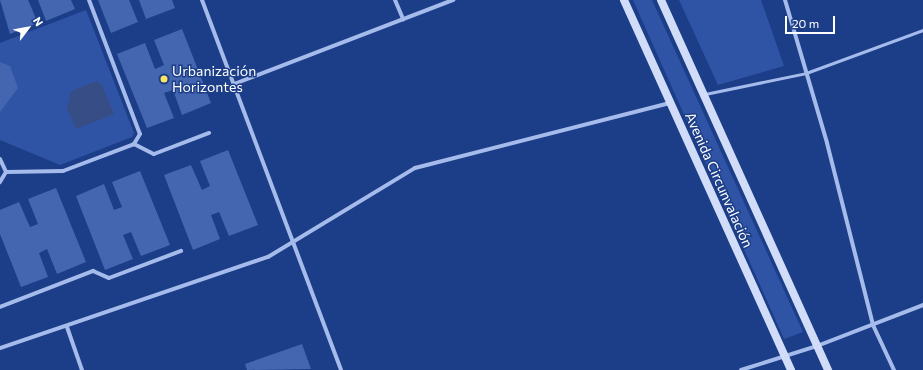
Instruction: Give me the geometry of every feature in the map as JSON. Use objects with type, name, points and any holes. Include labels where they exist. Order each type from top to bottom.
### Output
[{"type":"main road","name":"Avenida Circunvalación","points":[[624,0],[791,370]]},
{"type":"main road","name":"Avenida Circunvalación","points":[[661,0],[828,370]]},
{"type":"street","points":[[6,172],[63,171],[134,144],[140,134],[89,0]]},
{"type":"street","points":[[202,0],[295,242],[341,370]]},
{"type":"street","points":[[395,0],[403,19]]},
{"type":"street","points":[[234,84],[453,0]]},
{"type":"street","points":[[785,0],[873,325],[894,370]]},
{"type":"street","points":[[0,348],[67,327],[268,257],[415,168],[670,102]]},
{"type":"street","points":[[134,144],[154,154],[209,133]]},
{"type":"street","points":[[0,159],[6,172]]},
{"type":"street","points":[[0,182],[6,172]]},
{"type":"street","points":[[0,307],[93,271],[109,278],[181,251]]},
{"type":"street","points":[[741,370],[817,346],[923,305]]},
{"type":"street","points":[[67,327],[82,370]]},
{"type":"lane","points":[[704,94],[806,73],[923,30]]},
{"type":"shaded area","points":[[633,0],[652,0],[803,332],[784,339]]},
{"type":"shaded area","points":[[679,0],[761,0],[784,66],[718,85]]},
{"type":"shaded area","points":[[86,10],[134,133],[132,137],[60,165],[0,140],[0,43]]},
{"type":"shaded area","points":[[97,81],[102,85],[114,114],[76,129],[67,108],[71,91]]},
{"type":"building","points":[[0,0],[28,0],[38,23],[10,34]]},
{"type":"building","points":[[38,0],[71,0],[75,9],[46,21]]},
{"type":"building","points":[[98,0],[129,0],[138,22],[111,33]]},
{"type":"building","points":[[139,0],[172,0],[175,8],[146,19]]},
{"type":"building","name":"Urbanización Horizontes","points":[[182,29],[211,103],[182,115],[173,90],[164,93],[174,118],[147,128],[117,54],[145,43],[155,69],[164,65],[154,40]]},
{"type":"building","points":[[0,62],[10,66],[18,88],[0,112]]},
{"type":"building","points":[[228,150],[258,225],[229,236],[219,212],[211,215],[220,239],[193,250],[164,175],[191,165],[202,190],[210,186],[200,161]]},
{"type":"building","points":[[140,171],[170,245],[141,256],[131,232],[123,235],[133,259],[105,270],[76,196],[104,184],[114,210],[122,207],[112,182]]},
{"type":"building","points":[[56,188],[86,262],[57,274],[47,249],[39,253],[48,277],[21,287],[0,234],[0,210],[19,202],[30,227],[38,224],[28,199]]},
{"type":"building","points":[[302,344],[311,369],[247,370],[245,364]]},
{"type":"place","name":"Urbanización Horizontes","points":[[164,79]]}]
